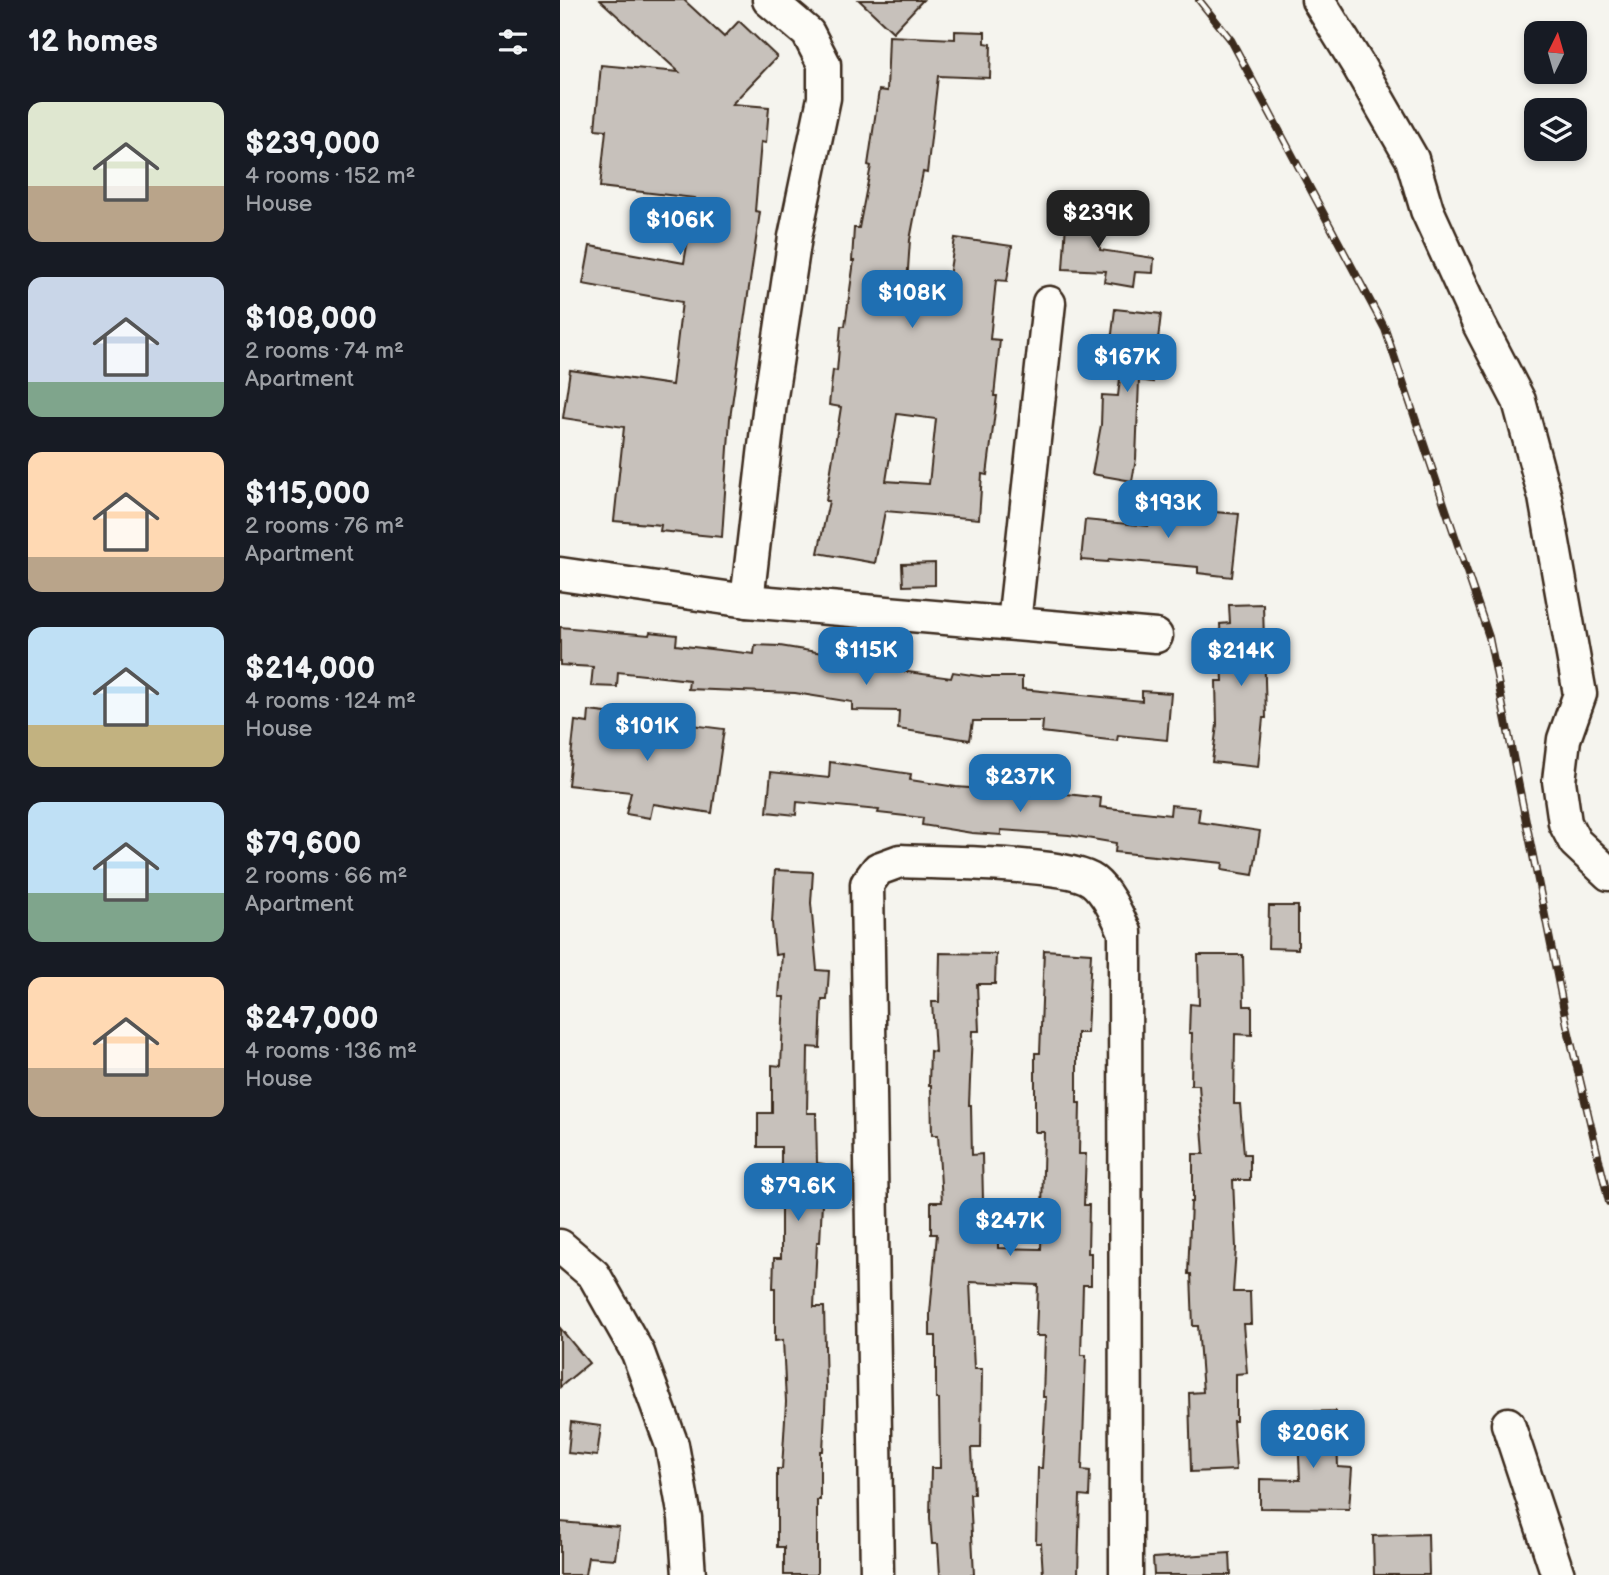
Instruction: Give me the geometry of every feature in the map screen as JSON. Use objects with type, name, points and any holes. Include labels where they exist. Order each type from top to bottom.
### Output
[{"type":"street","points":[[747,601],[770,403],[795,237],[824,98],[824,64],[808,33],[769,0]]},
{"type":"street","points":[[1318,0],[1412,159],[1427,210],[1479,324],[1519,401],[1545,497],[1580,694],[1564,739],[1559,781],[1565,823],[1575,842],[1609,874]]},
{"type":"street","points":[[1014,623],[1049,303]]},
{"type":"street","points":[[560,574],[747,601],[1156,636]]},
{"type":"street","points":[[877,1575],[867,884],[878,869],[900,861],[1058,869],[1093,881],[1112,905],[1125,932],[1126,1575]]},
{"type":"street","points":[[560,1246],[594,1275],[638,1353],[672,1445],[685,1518],[689,1575]]},
{"type":"street","points":[[1508,1424],[1558,1575]]},
{"type":"building","points":[[600,0],[684,0],[724,37],[739,21],[777,57],[732,104],[769,107],[766,143],[761,142],[755,211],[760,212],[730,418],[722,537],[660,531],[661,525],[614,521],[624,427],[563,418],[570,370],[672,385],[682,302],[583,284],[590,246],[684,263],[695,198],[600,187],[606,130],[595,129],[601,65],[679,72]]},
{"type":"building","points":[[859,0],[923,0],[893,32]]},
{"type":"building","points":[[955,31],[985,32],[985,43],[991,44],[990,78],[938,76],[927,173],[923,172],[910,240],[907,284],[947,289],[955,238],[1012,246],[1007,281],[996,280],[990,339],[1000,340],[994,396],[997,396],[987,475],[982,474],[979,519],[885,511],[875,563],[818,553],[829,501],[826,501],[841,407],[829,405],[833,370],[837,371],[841,326],[845,326],[854,261],[854,228],[859,228],[871,166],[868,165],[879,90],[887,91],[889,36],[955,39]],"holes":[[[897,414],[936,419],[929,484],[886,481]]]},
{"type":"building","points":[[1067,208],[1102,210],[1100,250],[1154,258],[1153,273],[1135,272],[1133,287],[1104,282],[1106,271],[1063,269]]},
{"type":"building","points":[[1115,309],[1161,314],[1153,382],[1139,380],[1136,459],[1132,481],[1092,474],[1101,425],[1102,395],[1118,396],[1124,343],[1111,342]]},
{"type":"building","points":[[1151,507],[1239,514],[1232,577],[1198,573],[1198,567],[1109,559],[1108,562],[1081,560],[1085,520],[1149,526]]},
{"type":"building","points":[[935,563],[935,585],[903,586],[902,564]]},
{"type":"building","points":[[1263,604],[1266,718],[1263,718],[1258,767],[1212,762],[1217,725],[1216,681],[1223,681],[1220,624],[1230,623],[1229,605]]},
{"type":"building","points":[[560,627],[677,635],[676,645],[754,654],[755,645],[780,646],[835,655],[833,666],[879,668],[951,678],[953,672],[985,677],[1022,677],[1022,689],[1142,701],[1142,691],[1171,693],[1167,740],[1118,735],[1117,741],[1042,732],[1043,721],[973,721],[970,740],[898,729],[899,711],[852,710],[852,702],[795,693],[688,689],[689,680],[618,672],[617,687],[591,686],[593,667],[560,665]]},
{"type":"building","points":[[589,711],[614,714],[614,719],[683,732],[684,724],[724,729],[712,813],[653,804],[650,818],[626,814],[631,792],[568,785],[575,721],[588,723]]},
{"type":"building","points":[[830,762],[911,774],[910,780],[956,787],[1023,792],[1023,789],[1101,798],[1100,807],[1170,815],[1171,805],[1200,808],[1198,822],[1260,831],[1253,875],[1222,870],[1223,863],[1115,852],[1116,843],[1069,835],[1001,830],[1001,835],[972,833],[922,825],[923,818],[878,813],[879,810],[797,802],[796,815],[767,812],[771,772],[829,778]]},
{"type":"building","points":[[775,870],[813,872],[811,903],[817,970],[829,971],[827,1000],[822,1000],[820,1048],[808,1047],[807,1113],[816,1113],[817,1163],[824,1164],[814,1307],[824,1307],[826,1388],[823,1451],[820,1451],[820,1500],[817,1500],[817,1575],[784,1575],[784,1547],[777,1547],[777,1469],[782,1469],[786,1402],[783,1340],[775,1341],[773,1288],[774,1258],[781,1258],[781,1147],[758,1147],[758,1113],[772,1113],[772,1065],[781,1066],[784,997],[779,997],[782,954],[775,955],[772,923]]},
{"type":"building","points":[[1269,906],[1298,906],[1298,949],[1268,948]]},
{"type":"building","points":[[1044,950],[1091,953],[1087,1033],[1077,1033],[1079,1154],[1086,1154],[1084,1205],[1089,1205],[1088,1253],[1091,1253],[1091,1285],[1083,1285],[1081,1355],[1086,1355],[1082,1470],[1090,1471],[1089,1497],[1080,1496],[1078,1575],[1043,1575],[1041,1543],[1036,1543],[1038,1468],[1042,1468],[1046,1397],[1043,1397],[1045,1336],[1036,1336],[1038,1285],[970,1282],[974,1369],[982,1369],[981,1448],[972,1448],[974,1494],[970,1494],[974,1575],[940,1575],[938,1544],[932,1544],[930,1518],[931,1468],[940,1468],[936,1336],[930,1336],[930,1313],[937,1234],[931,1234],[931,1202],[942,1202],[938,1135],[932,1135],[929,1085],[930,1051],[935,1052],[932,1002],[939,1002],[940,953],[996,954],[995,984],[977,984],[979,1031],[972,1031],[969,1105],[972,1155],[982,1154],[983,1201],[998,1201],[998,1248],[1041,1249],[1044,1132],[1035,1132],[1035,1053],[1040,1053]]},
{"type":"building","points":[[1198,955],[1243,955],[1244,1006],[1252,1006],[1252,1035],[1235,1034],[1234,1104],[1240,1104],[1244,1154],[1250,1154],[1250,1180],[1233,1180],[1236,1248],[1233,1292],[1250,1292],[1251,1324],[1243,1324],[1247,1373],[1236,1374],[1236,1421],[1233,1421],[1236,1470],[1191,1472],[1189,1393],[1203,1392],[1198,1326],[1193,1326],[1191,1274],[1188,1274],[1193,1154],[1204,1154],[1199,1085],[1191,1085],[1192,1033],[1189,1033],[1190,1004],[1199,1005]]},
{"type":"building","points":[[560,1328],[589,1363],[560,1387]]},
{"type":"building","points":[[1336,1411],[1338,1467],[1352,1468],[1349,1509],[1260,1508],[1260,1479],[1300,1480],[1297,1412]]},
{"type":"building","points":[[571,1422],[601,1426],[597,1456],[568,1453]]},
{"type":"building","points":[[560,1522],[619,1527],[615,1559],[588,1557],[585,1575],[560,1575]]},
{"type":"building","points":[[1428,1534],[1429,1575],[1374,1575],[1373,1536]]},
{"type":"building","points":[[1230,1553],[1231,1575],[1154,1575],[1153,1558]]},
{"type":"railway","points":[[1199,0],[1231,40],[1385,329],[1489,637],[1567,1025],[1609,1202]]}]
